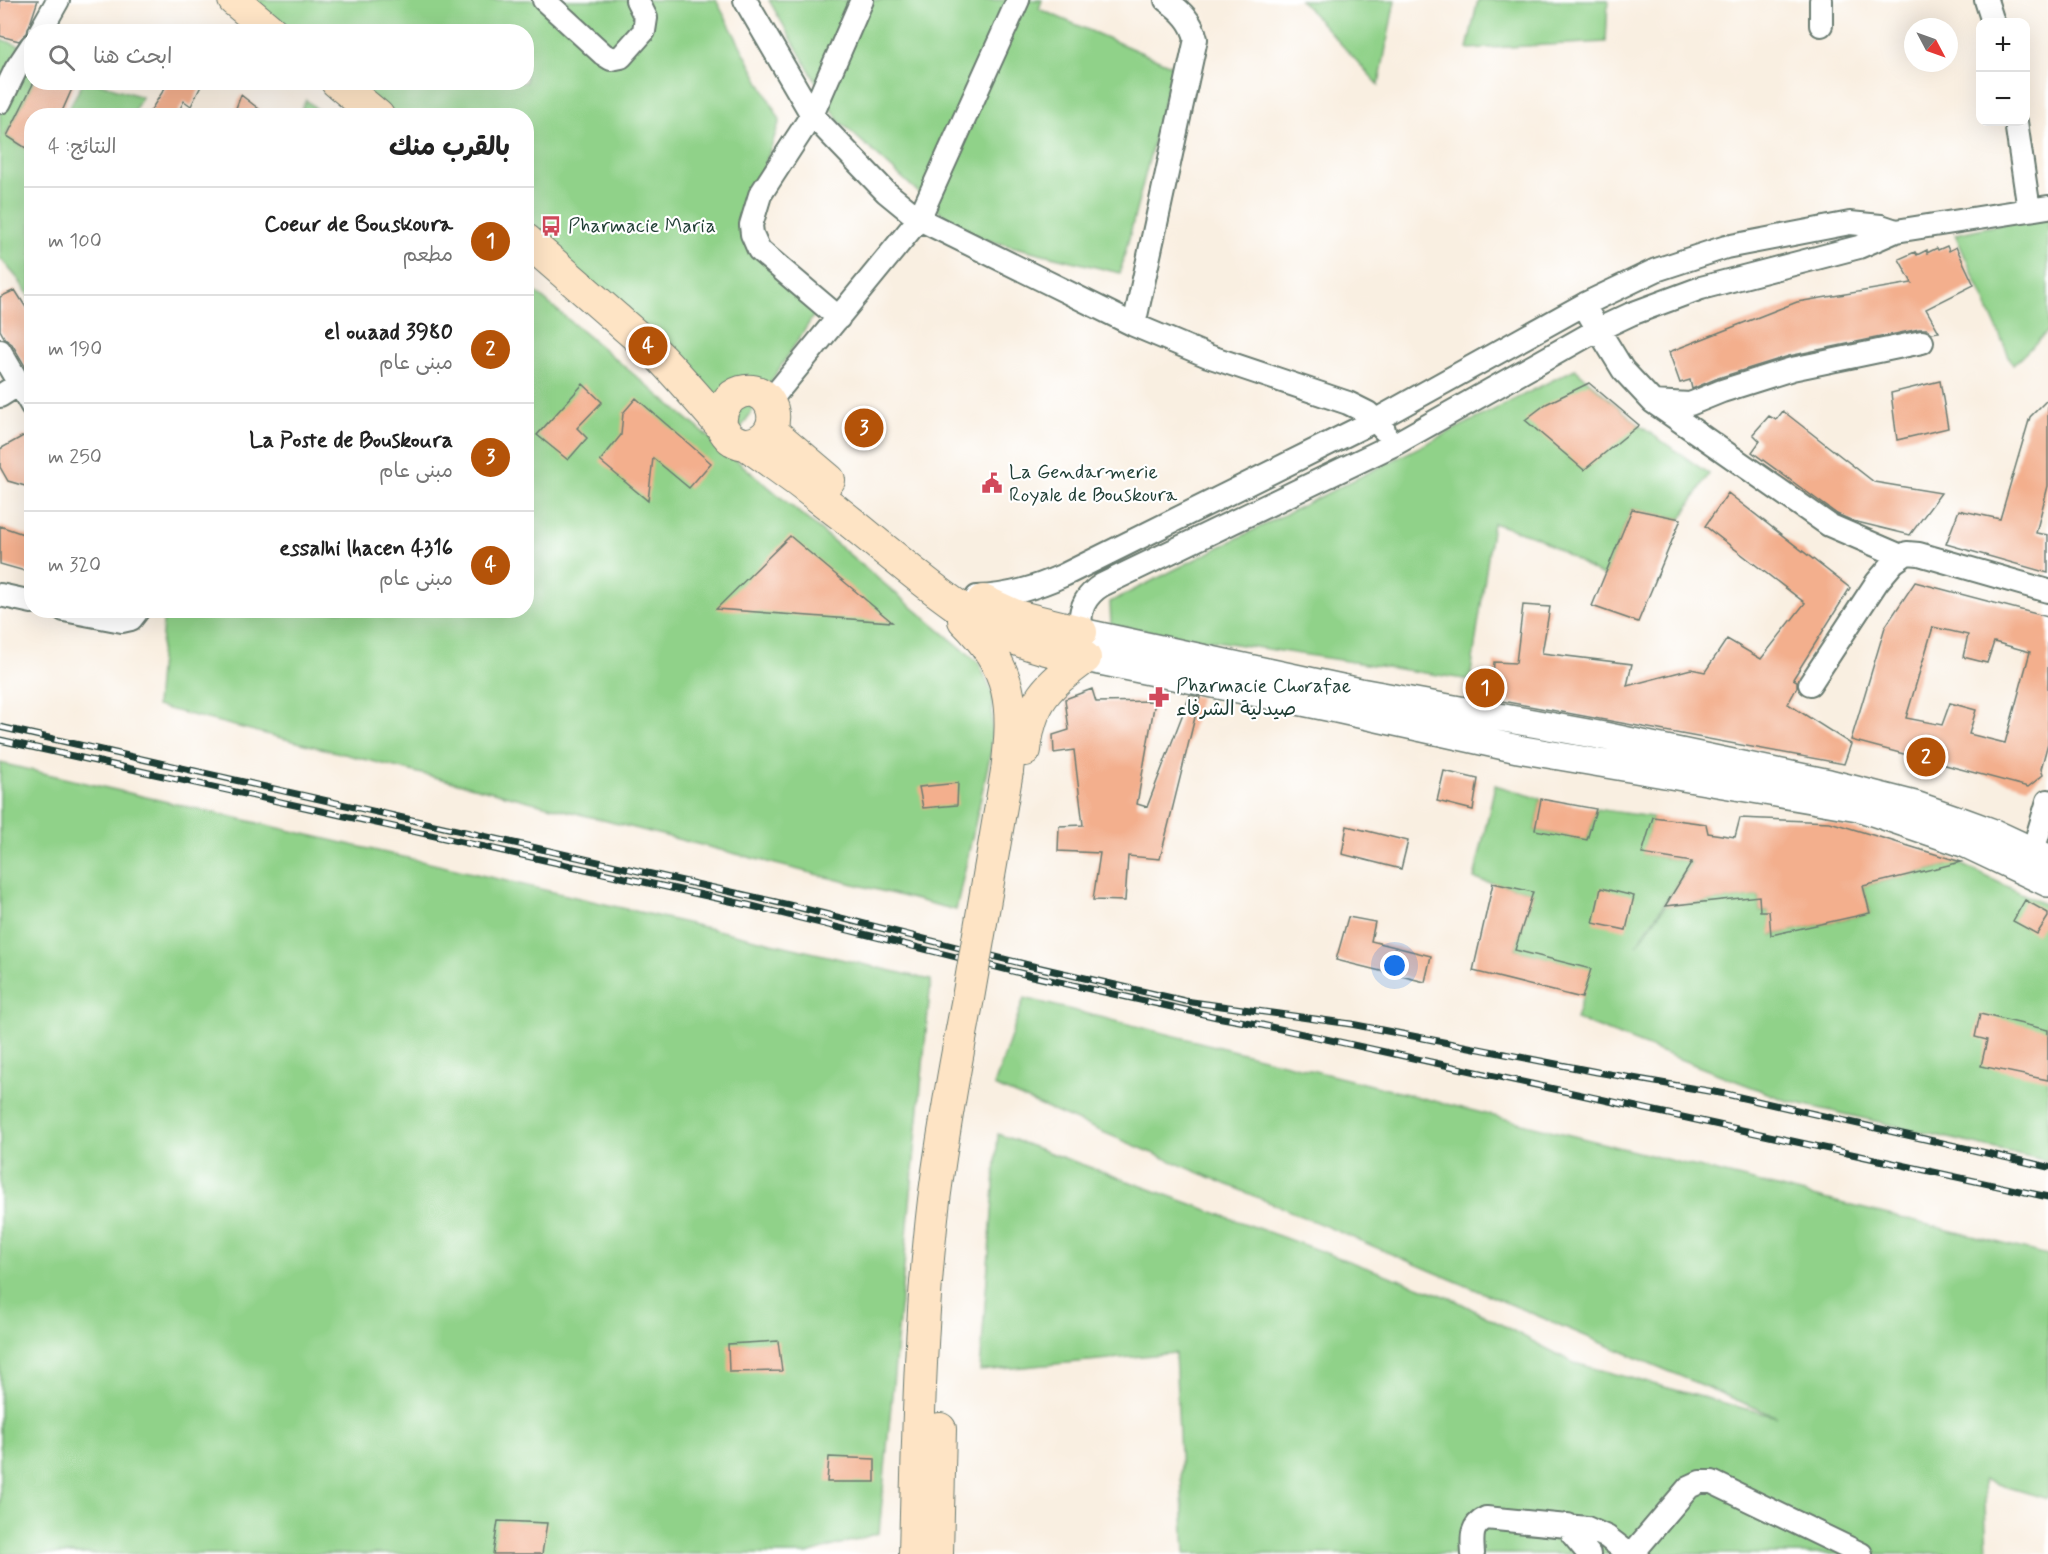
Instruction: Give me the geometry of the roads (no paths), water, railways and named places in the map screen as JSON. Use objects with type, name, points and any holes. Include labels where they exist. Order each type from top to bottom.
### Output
[{"type":"main road","points":[[234,0],[262,24]]},
{"type":"main road","points":[[347,90],[368,108]]},
{"type":"main road","points":[[534,247],[660,358],[721,425],[730,439],[762,425]]},
{"type":"main road","points":[[660,358],[732,396]]},
{"type":"main road","points":[[721,425],[722,409],[732,396],[741,392],[761,395],[762,425],[812,492],[924,581],[966,611],[1005,634],[1036,646],[1083,645]]},
{"type":"main road","points":[[762,425],[950,581],[976,598],[1083,645]]},
{"type":"main road","points":[[924,581],[980,636],[1003,675],[1008,687],[1012,712],[1015,773]]},
{"type":"main road","points":[[927,1552],[945,1300],[971,1087],[976,1000],[1015,773],[1033,711],[1083,645]]},
{"type":"street","points":[[44,24],[58,0]]},
{"type":"street","points":[[544,0],[611,59],[621,57],[644,31],[646,18],[636,0]]},
{"type":"street","points":[[745,0],[812,115],[886,192],[919,219],[1134,325],[1208,356],[1348,403],[1368,413],[1395,444]]},
{"type":"street","points":[[839,318],[759,250],[752,234],[752,219],[760,195],[812,115],[862,0]]},
{"type":"street","points":[[762,425],[839,318],[919,219],[1018,0]]},
{"type":"street","points":[[1134,325],[1196,39],[1194,27],[1188,18],[1166,0]]},
{"type":"street","points":[[1821,0],[1821,25]]},
{"type":"street","points":[[1986,0],[1992,18]]},
{"type":"street","points":[[0,102],[24,57]]},
{"type":"street","points":[[1083,645],[1079,621],[1081,610],[1085,601],[1102,585],[1395,444],[1597,330],[1631,314],[1701,288],[1859,247],[1896,231],[2038,208],[2017,126]]},
{"type":"street","points":[[976,598],[1013,594],[1064,575],[1376,420],[1584,304],[1656,270],[1726,247],[1850,223],[1874,224],[1896,231]]},
{"type":"street","points":[[1584,304],[1597,330],[1623,370],[1653,402],[1829,525],[1901,556]]},
{"type":"street","points":[[1653,402],[1690,404],[1722,391],[1792,369],[1922,342]]},
{"type":"street","points":[[0,351],[9,390],[24,400]]},
{"type":"street","points":[[1810,684],[1877,582],[1901,556],[1907,553],[1919,554],[2048,591]]},
{"type":"street","points":[[1064,575],[1085,601]]},
{"type":"street","points":[[0,595],[24,600]]},
{"type":"street","points":[[106,618],[122,621],[131,618]]},
{"type":"street","points":[[1083,645],[1604,736],[1829,783],[1915,805],[1994,833],[2041,854],[2048,801]]},
{"type":"street","points":[[1083,645],[1332,708],[1518,749],[1858,807],[1966,844],[2048,883]]},
{"type":"street","points":[[1473,1554],[1474,1528],[1478,1521],[1486,1518],[1568,1525],[1597,1531],[1630,1554],[1689,1487],[1700,1482],[1712,1482],[1861,1554]]},
{"type":"street","points":[[1568,1525],[1573,1535],[1589,1554]]},
{"type":"railway","points":[[0,727],[789,905],[1028,965],[1185,1001],[1351,1024],[1597,1072],[1726,1094],[2048,1167]]},
{"type":"railway","points":[[0,740],[748,905],[1032,976],[2048,1197]]},
{"type":"place","name":"Pharmacie Maria","points":[[551,226]]},
{"type":"place","name":"essalhi lhacen 4316","points":[[648,346]]},
{"type":"place","name":"La Poste de Bouskoura","points":[[864,428]]},
{"type":"place","name":"La Gendarmerie Royale de Bouskoura","points":[[992,483]]},
{"type":"place","name":"Coeur de Bouskoura","points":[[1485,688]]},
{"type":"place","name":"Pharmacie Chorafae صيدلية الشرفاء","points":[[1159,697]]},
{"type":"place","name":"el ouaad 3980","points":[[1926,757]]}]
